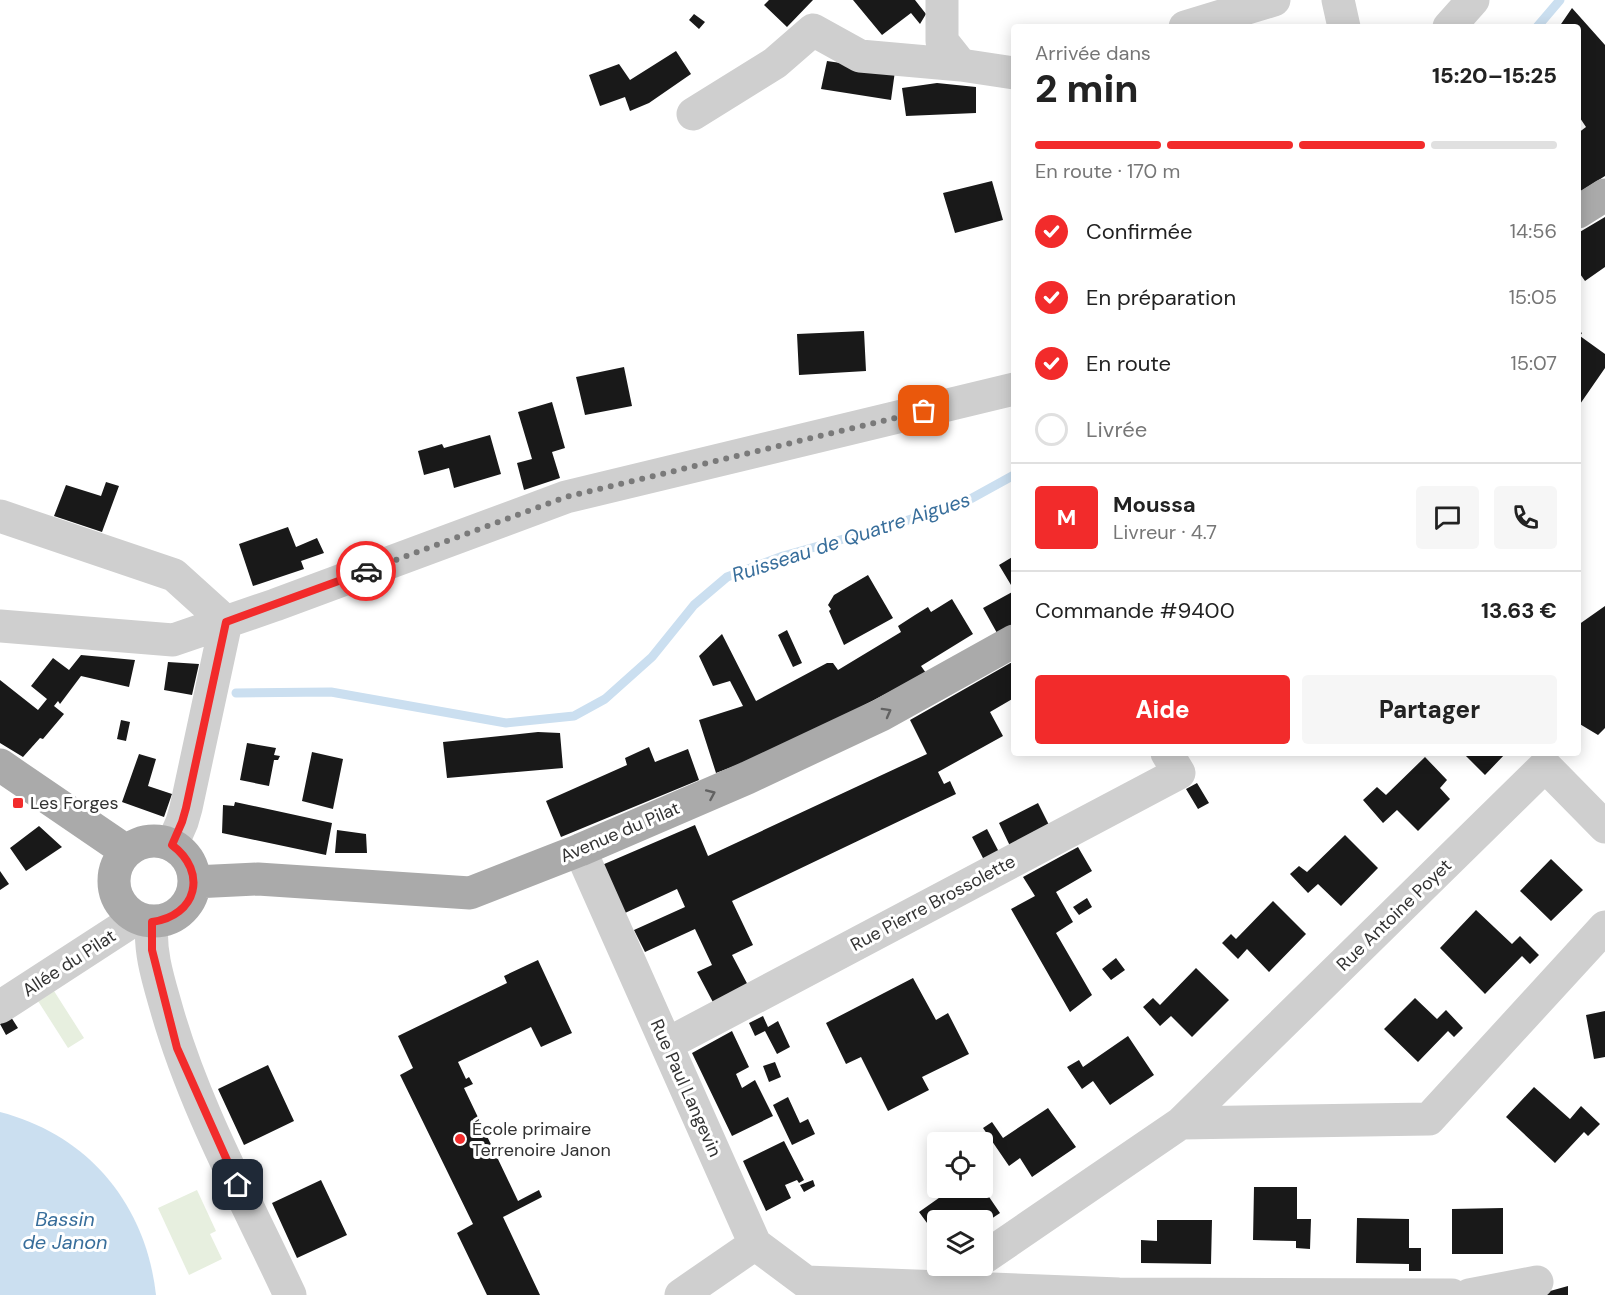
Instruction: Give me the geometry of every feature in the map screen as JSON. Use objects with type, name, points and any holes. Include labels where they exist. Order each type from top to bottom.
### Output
[{"type":"main road","points":[[1581,210],[1605,195]]},
{"type":"main road","name":"Avenue du Pilat","points":[[194,882],[258,879],[470,893],[580,850],[747,778],[881,715],[1011,643]]},
{"type":"main road","points":[[0,765],[126,852]]},
{"type":"main road","points":[[160,841],[172,845],[188,860],[193,871],[192,895],[186,906],[177,915],[165,920],[145,920],[126,911],[118,900],[114,888],[114,875],[118,862],[136,844],[160,841]]},
{"type":"street","points":[[942,0],[942,41],[961,65]]},
{"type":"street","points":[[1195,24],[1274,0]]},
{"type":"street","points":[[1338,0],[1343,24]]},
{"type":"street","points":[[1452,24],[1473,0]]},
{"type":"street","points":[[693,114],[775,63],[813,30],[860,56],[961,65],[1011,73]]},
{"type":"street","points":[[0,626],[173,640],[566,497],[1011,390]]},
{"type":"street","points":[[0,516],[174,575],[226,622]]},
{"type":"street","points":[[172,845],[186,808],[226,622]]},
{"type":"street","name":"Rue Pierre Brossolette","points":[[667,1044],[1179,773],[1169,756]]},
{"type":"street","name":"Rue Antoine Poyet","points":[[969,1279],[1181,1123],[1545,766],[1605,827]]},
{"type":"street","name":"Rue Paul Langevin","points":[[580,850],[754,1244]]},
{"type":"street","points":[[145,920],[177,1048],[220,1148],[291,1295]]},
{"type":"street","name":"Allée du Pilat","points":[[0,1007],[145,920]]},
{"type":"street","points":[[1181,1123],[1429,1119],[1605,927]]},
{"type":"street","points":[[681,1295],[754,1244],[806,1282],[969,1279],[1119,1294],[1452,1295]]},
{"type":"street","points":[[1469,1295],[1537,1282]]},
{"type":"green space","points":[[54,991],[84,1038],[68,1048],[38,1001]]},
{"type":"green space","points":[[197,1190],[216,1231],[210,1234],[222,1259],[189,1275],[158,1208]]},
{"type":"water","name":"Bassin de Janon","points":[[0,1112],[32,1123],[61,1138],[86,1156],[108,1178],[126,1204],[140,1232],[150,1262],[156,1295],[0,1295]]},
{"type":"building","points":[[769,0],[813,0],[787,27],[764,5]]},
{"type":"building","points":[[853,0],[915,0],[926,14],[920,24],[911,13],[882,35]]},
{"type":"building","points":[[1572,8],[1605,45],[1605,176],[1581,191],[1581,131],[1586,127],[1581,120],[1581,24],[1561,24]]},
{"type":"building","points":[[694,14],[705,22],[699,29],[689,20]]},
{"type":"building","points":[[676,51],[691,74],[649,103],[630,111],[625,97],[600,106],[589,75],[619,64],[630,80]]},
{"type":"building","points":[[827,61],[895,71],[891,100],[821,89]]},
{"type":"building","points":[[937,83],[976,87],[976,113],[906,116],[902,88]]},
{"type":"building","points":[[992,181],[1003,220],[955,233],[943,193]]},
{"type":"building","points":[[1605,217],[1605,267],[1585,281],[1581,275],[1581,231]]},
{"type":"building","points":[[864,331],[866,371],[799,375],[797,334]]},
{"type":"building","points":[[1581,337],[1605,354],[1605,368],[1581,403]]},
{"type":"building","points":[[624,367],[632,406],[585,415],[576,377]]},
{"type":"building","points":[[552,402],[565,448],[552,452],[560,478],[524,490],[517,463],[532,459],[518,412]]},
{"type":"building","points":[[490,435],[501,474],[454,488],[449,468],[424,475],[418,451],[442,444],[444,448]]},
{"type":"building","points":[[106,482],[119,486],[102,532],[54,516],[66,485],[101,496]]},
{"type":"building","points":[[288,527],[296,547],[317,538],[324,553],[301,561],[304,569],[253,586],[239,544]]},
{"type":"building","points":[[1011,558],[1011,585],[999,565]]},
{"type":"building","points":[[868,575],[893,618],[844,645],[828,605],[834,595]]},
{"type":"building","points":[[1011,593],[1011,626],[997,633],[983,608]]},
{"type":"building","points":[[952,599],[973,634],[921,666],[926,673],[780,749],[716,773],[699,720],[743,706],[730,681],[713,686],[699,656],[722,634],[756,701],[827,663],[833,663],[838,670],[901,632],[898,626],[915,615],[928,607],[931,612]]},
{"type":"building","points":[[1605,606],[1605,728],[1598,735],[1581,725],[1581,623]]},
{"type":"building","points":[[787,630],[802,663],[793,667],[778,635]]},
{"type":"building","points":[[81,655],[135,660],[129,687],[81,676],[60,704],[58,701],[54,706],[64,714],[43,739],[40,738],[23,757],[0,743],[0,680],[38,710],[47,699],[31,686],[53,658],[69,670]]},
{"type":"building","points":[[168,662],[199,664],[192,695],[164,690]]},
{"type":"building","points":[[1011,663],[1011,700],[990,712],[1003,736],[938,772],[944,784],[950,781],[956,794],[732,901],[753,945],[732,955],[750,989],[715,1006],[697,972],[712,965],[695,929],[645,952],[634,930],[685,907],[677,889],[625,913],[602,865],[695,825],[708,856],[927,754],[910,720]]},
{"type":"building","points":[[121,720],[130,722],[126,741],[117,739]]},
{"type":"building","points":[[538,732],[560,733],[563,768],[447,778],[443,742]]},
{"type":"building","points":[[247,743],[276,748],[274,755],[280,756],[278,760],[274,760],[269,786],[240,780]]},
{"type":"building","points":[[649,747],[655,762],[688,749],[699,780],[561,837],[546,801],[627,765],[625,758]]},
{"type":"building","points":[[312,752],[343,759],[333,809],[302,801]]},
{"type":"building","points":[[139,754],[156,759],[148,786],[172,794],[164,817],[122,802]]},
{"type":"building","points":[[1466,756],[1503,756],[1485,775]]},
{"type":"building","points":[[1425,757],[1447,780],[1440,788],[1450,799],[1418,831],[1397,810],[1383,823],[1363,800],[1377,787],[1386,795]]},
{"type":"building","points":[[1197,783],[1209,803],[1198,809],[1186,789]]},
{"type":"building","points":[[235,802],[332,823],[326,855],[222,833],[223,805],[234,806]]},
{"type":"building","points":[[1038,803],[1049,825],[1010,846],[999,823]]},
{"type":"building","points":[[39,826],[62,847],[26,871],[10,848]]},
{"type":"building","points":[[987,829],[999,852],[984,860],[972,837]]},
{"type":"building","points":[[337,830],[366,834],[367,853],[335,853]]},
{"type":"building","points":[[1345,835],[1378,868],[1341,906],[1318,884],[1308,893],[1290,874],[1299,866],[1307,872]]},
{"type":"building","points":[[1078,847],[1092,871],[1056,892],[1073,922],[1056,933],[1092,995],[1070,1012],[1011,909],[1035,896],[1023,877]]},
{"type":"building","points":[[1551,859],[1583,890],[1551,921],[1520,891]]},
{"type":"building","points":[[0,871],[9,884],[0,890]]},
{"type":"building","points":[[1087,898],[1092,907],[1079,915],[1073,907]]},
{"type":"building","points":[[1273,901],[1306,934],[1269,972],[1247,949],[1238,959],[1222,943],[1231,934],[1236,939]]},
{"type":"building","points":[[1476,910],[1512,944],[1520,936],[1539,955],[1530,964],[1522,956],[1485,994],[1440,948]]},
{"type":"building","points":[[1116,958],[1125,970],[1111,980],[1102,969]]},
{"type":"building","name":"École primaire Terrenoire Janon","points":[[538,960],[572,1033],[541,1047],[531,1027],[458,1062],[466,1079],[469,1077],[473,1084],[464,1088],[518,1201],[539,1190],[542,1197],[503,1217],[540,1295],[487,1295],[457,1233],[473,1224],[400,1075],[413,1068],[398,1036],[507,983],[504,976]]},
{"type":"building","points":[[1196,968],[1229,1000],[1192,1037],[1171,1016],[1160,1026],[1143,1007],[1153,998],[1160,1005]]},
{"type":"building","points":[[913,978],[936,1020],[948,1013],[969,1054],[922,1077],[929,1090],[888,1111],[861,1057],[846,1064],[826,1023]]},
{"type":"building","points":[[1415,998],[1437,1019],[1446,1010],[1463,1028],[1454,1037],[1448,1031],[1418,1062],[1384,1029]]},
{"type":"building","points":[[1605,1011],[1605,1057],[1594,1059],[1586,1015]]},
{"type":"building","points":[[763,1016],[768,1027],[778,1021],[790,1047],[777,1054],[765,1031],[755,1036],[749,1023]]},
{"type":"building","points":[[11,1017],[18,1028],[6,1035],[0,1024]]},
{"type":"building","points":[[732,1031],[749,1067],[736,1074],[742,1088],[755,1080],[773,1116],[732,1136],[692,1053]]},
{"type":"building","points":[[1128,1036],[1154,1075],[1110,1105],[1093,1081],[1082,1089],[1067,1067],[1079,1060],[1083,1067]]},
{"type":"building","points":[[775,1062],[781,1077],[769,1082],[763,1066]]},
{"type":"building","points":[[268,1065],[294,1121],[244,1145],[218,1089]]},
{"type":"building","points":[[1534,1087],[1570,1119],[1581,1106],[1600,1124],[1588,1136],[1584,1132],[1555,1163],[1506,1117]]},
{"type":"building","points":[[788,1097],[800,1123],[808,1119],[815,1134],[792,1145],[773,1105]]},
{"type":"building","points":[[1048,1108],[1076,1147],[1032,1177],[1020,1158],[1009,1166],[993,1143],[993,1132],[986,1132],[983,1128],[992,1122],[1003,1138]]},
{"type":"building","points":[[784,1141],[804,1180],[785,1185],[791,1198],[766,1211],[743,1161]]},
{"type":"building","points":[[321,1180],[347,1235],[297,1258],[272,1203]]},
{"type":"building","points":[[813,1180],[815,1186],[804,1192],[800,1185]]},
{"type":"building","points":[[1254,1187],[1297,1187],[1297,1219],[1311,1219],[1310,1249],[1296,1248],[1296,1241],[1253,1240]]},
{"type":"building","points":[[939,1198],[990,1198],[1000,1213],[993,1218],[993,1210],[927,1210],[927,1223],[919,1212]]},
{"type":"building","points":[[1503,1208],[1503,1254],[1452,1254],[1452,1209]]},
{"type":"building","points":[[1357,1218],[1409,1219],[1409,1248],[1421,1248],[1421,1271],[1409,1271],[1409,1264],[1356,1263]]},
{"type":"building","points":[[1157,1220],[1212,1220],[1211,1264],[1141,1263],[1141,1240],[1157,1241]]},
{"type":"building","points":[[1568,1286],[1568,1295],[1543,1295],[1543,1293]]},
{"type":"waterway","name":"Ruisseau de Quatre Aigues","points":[[1540,24],[1560,0]]},
{"type":"waterway","name":"Ruisseau de Quatre Aigues","points":[[236,693],[331,692],[506,723],[574,716],[605,699],[652,657],[694,605],[727,577],[783,556],[965,502],[1011,477]]},
{"type":"way so far","points":[[366,571],[566,497],[924,411]]},
{"type":"place","name":"Les Forges","points":[[18,803]]},
{"type":"place","name":"École primaire Terrenoire Janon","points":[[460,1139]]},
{"type":"route","points":[[238,1185],[177,1048],[152,950],[152,922],[177,915],[192,895],[193,871],[188,860],[172,845],[186,808],[226,622],[366,571]]}]
